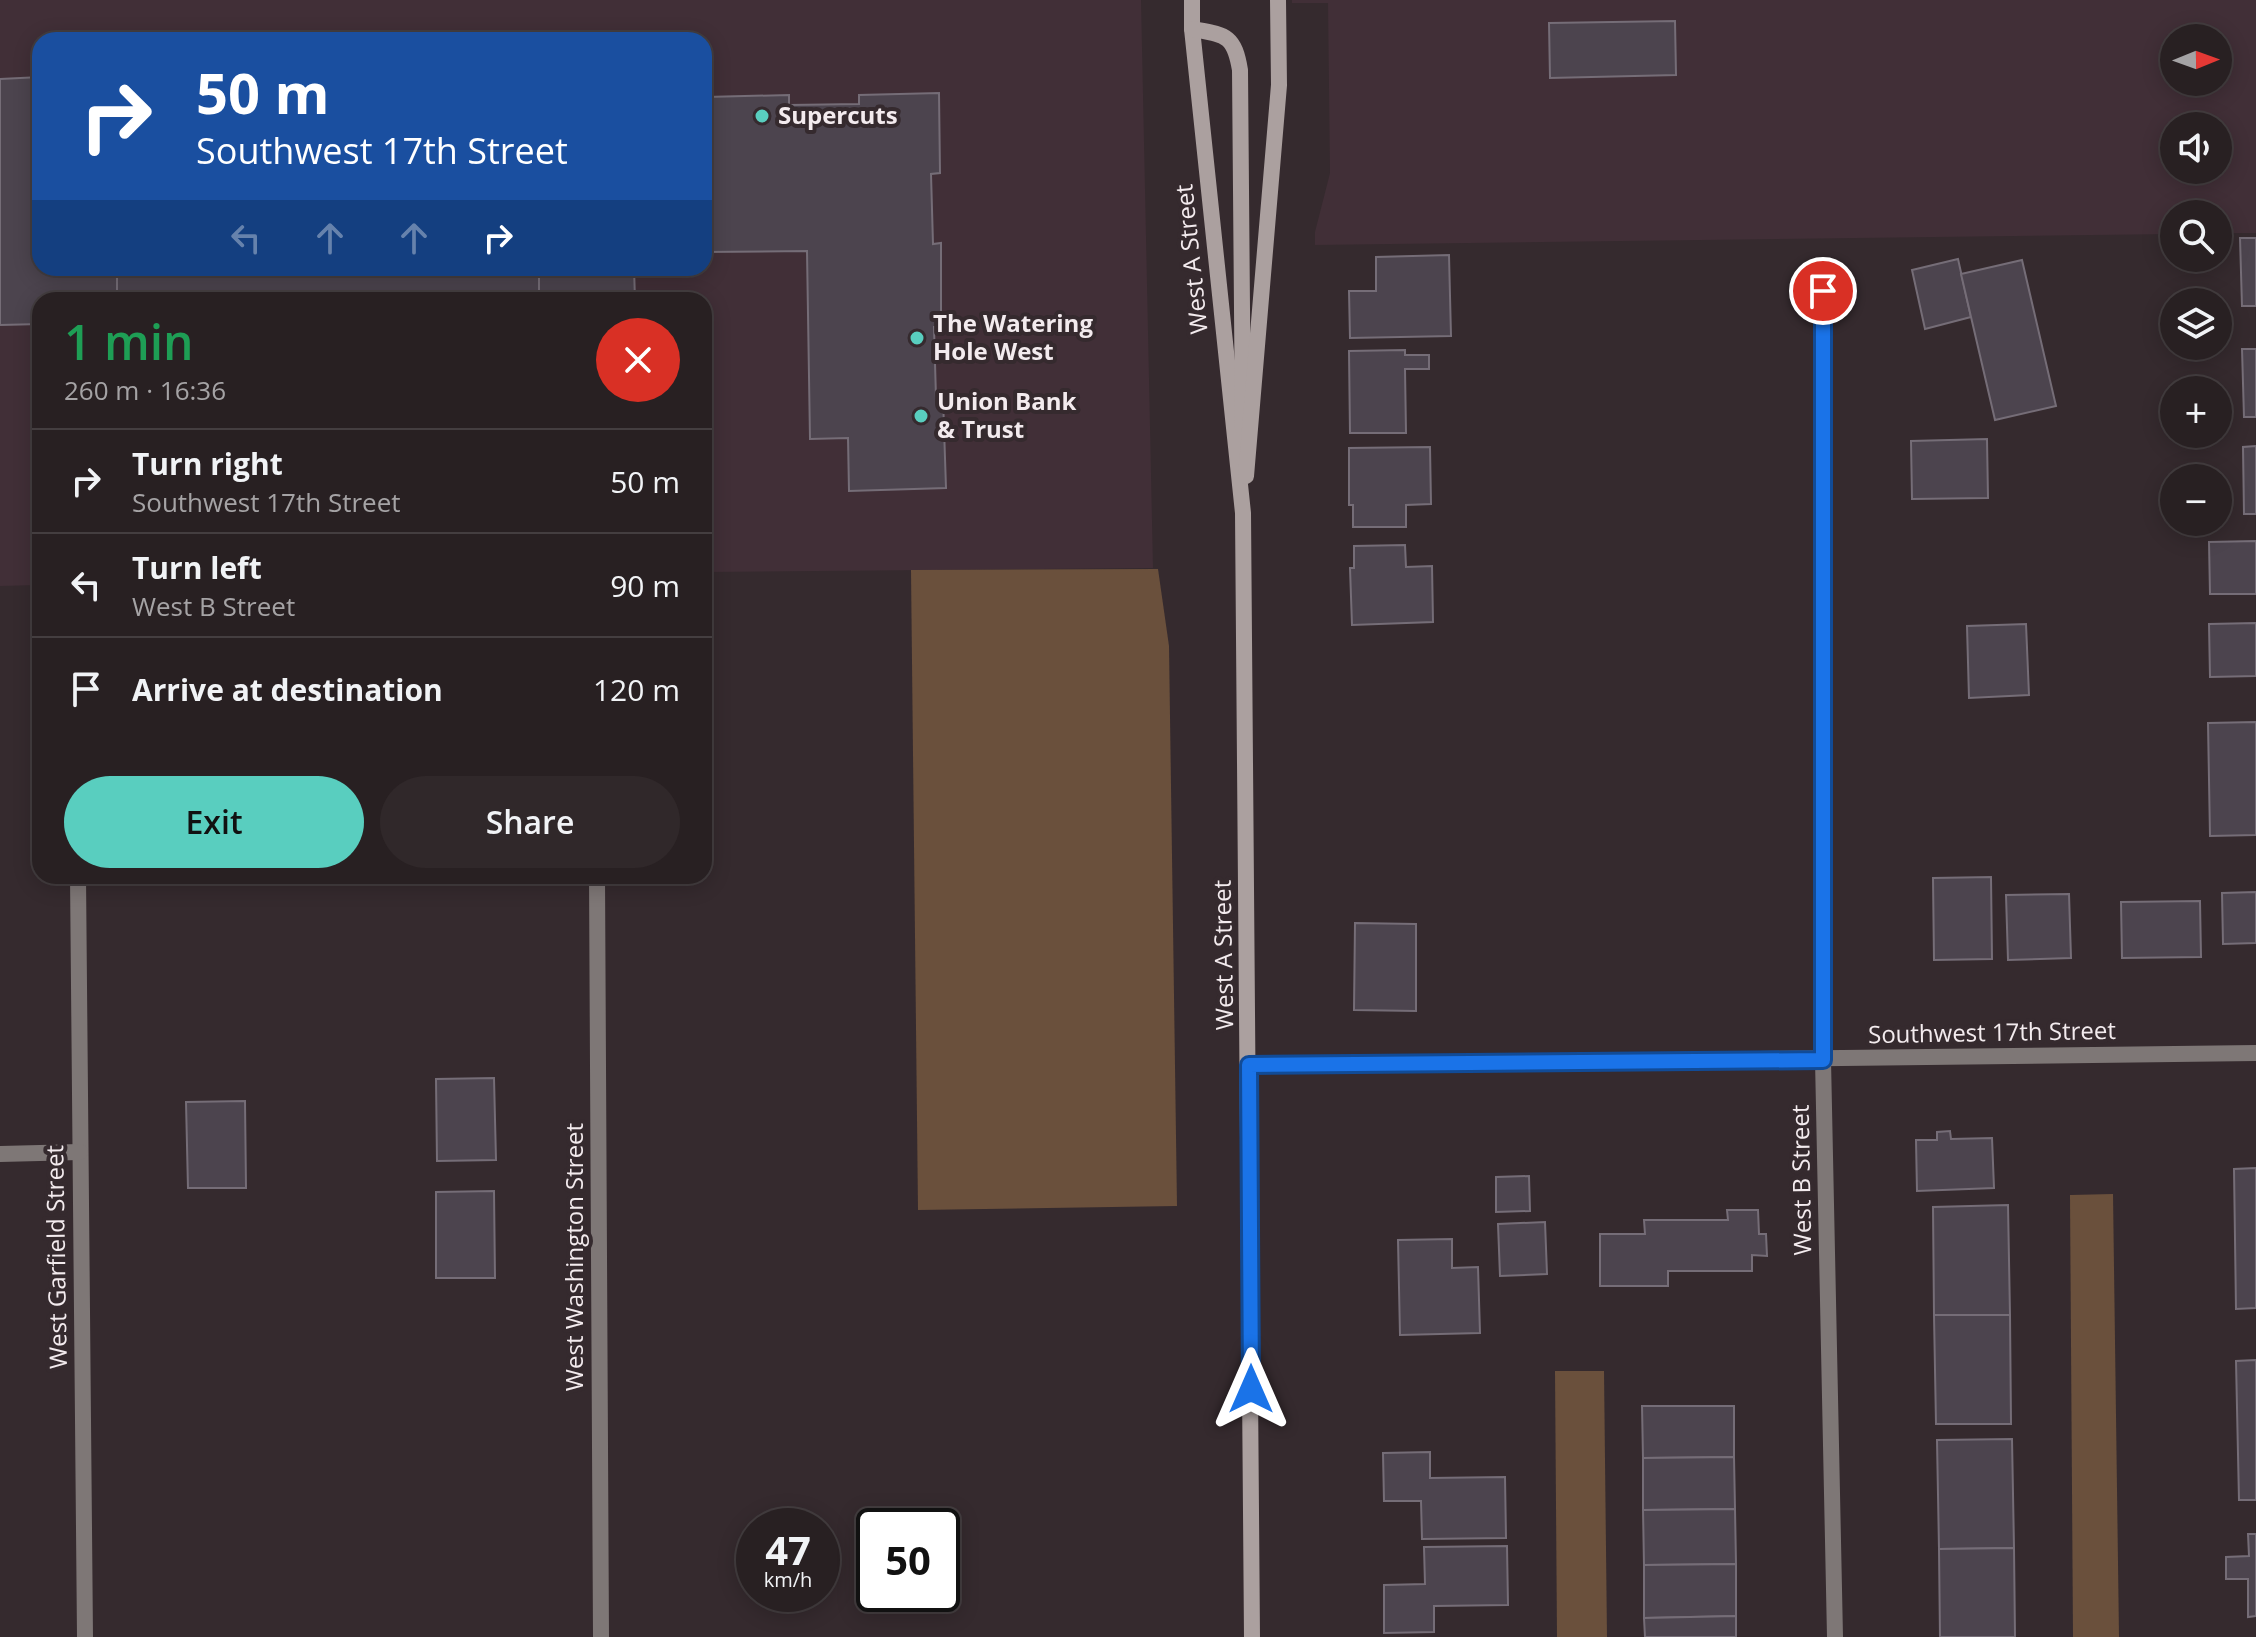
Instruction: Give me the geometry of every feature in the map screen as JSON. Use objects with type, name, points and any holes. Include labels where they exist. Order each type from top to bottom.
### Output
[{"type":"main road","name":"West A Street","points":[[1192,0],[1192,29],[1243,513],[1252,1637]]},
{"type":"main road","name":"West A Street","points":[[1243,513],[1279,85],[1278,0]]},
{"type":"main road","points":[[1192,29],[1224,35],[1237,49],[1240,70],[1243,513]]},
{"type":"street","name":"West B Street","points":[[1823,291],[1823,1060],[1835,1637]]},
{"type":"street","name":"West Garfield Street","points":[[78,884],[85,1637]]},
{"type":"street","name":"West Washington Street","points":[[597,884],[601,1637]]},
{"type":"street","name":"Southwest 17th Street","points":[[1249,1065],[2256,1053]]},
{"type":"street","points":[[0,1154],[80,1152]]},
{"type":"shaded area","points":[[0,0],[1141,0],[1153,568],[712,572],[712,292],[32,292],[32,585],[0,586]]},
{"type":"shaded area","points":[[1292,0],[2256,0],[2256,233],[2232,233],[2232,200],[2160,200],[2160,234],[1315,245],[1315,232],[1330,173],[1328,3],[1292,3]]},
{"type":"shaded area","points":[[1158,569],[1169,646],[1177,1206],[918,1210],[911,570]]},
{"type":"shaded area","points":[[2113,1194],[2119,1637],[2073,1637],[2070,1195]]},
{"type":"shaded area","points":[[1555,1371],[1604,1371],[1607,1637],[1557,1637]]},
{"type":"building","points":[[1675,21],[1676,75],[1550,78],[1549,23]]},
{"type":"building","points":[[32,77],[32,276],[117,276],[117,292],[32,292],[32,324],[0,325],[0,79]]},
{"type":"building","points":[[939,93],[940,173],[931,174],[933,244],[941,243],[941,327],[934,327],[936,398],[943,398],[946,488],[849,491],[848,438],[810,439],[807,251],[712,252],[712,97],[789,95],[789,105],[859,104],[859,95]]},
{"type":"building","points":[[2240,238],[2256,238],[2256,306],[2242,306]]},
{"type":"building","points":[[1449,255],[1451,336],[1350,338],[1349,291],[1376,291],[1376,257]]},
{"type":"building","points":[[1958,259],[1971,317],[1925,329],[1912,270]]},
{"type":"building","points":[[2022,260],[2056,406],[1995,420],[1961,274]]},
{"type":"building","points":[[117,276],[539,276],[539,292],[117,292]]},
{"type":"building","points":[[539,276],[634,276],[635,292],[539,292]]},
{"type":"building","points":[[2242,349],[2256,349],[2256,417],[2244,417]]},
{"type":"building","points":[[1405,350],[1405,355],[1429,355],[1429,369],[1405,369],[1406,433],[1350,433],[1349,351]]},
{"type":"building","points":[[1987,439],[1988,498],[1912,499],[1911,441]]},
{"type":"building","points":[[2256,446],[2256,514],[2244,514],[2243,447]]},
{"type":"building","points":[[1430,447],[1431,504],[1406,505],[1406,527],[1353,527],[1353,505],[1349,505],[1349,448]]},
{"type":"building","points":[[2256,541],[2256,594],[2210,594],[2209,542]]},
{"type":"building","points":[[1405,545],[1406,567],[1432,566],[1433,622],[1352,625],[1350,568],[1354,568],[1354,546]]},
{"type":"building","points":[[2256,623],[2256,676],[2210,677],[2209,624]]},
{"type":"building","points":[[2026,624],[2029,695],[1969,698],[1967,626]]},
{"type":"building","points":[[2256,722],[2256,835],[2210,836],[2208,723]]},
{"type":"building","points":[[1991,877],[1992,959],[1934,960],[1933,878]]},
{"type":"building","points":[[2256,892],[2256,943],[2223,944],[2222,893]]},
{"type":"building","points":[[2069,894],[2071,958],[2008,960],[2006,895]]},
{"type":"building","points":[[2200,901],[2201,957],[2122,958],[2121,902]]},
{"type":"building","points":[[1355,923],[1416,924],[1416,1011],[1354,1010]]},
{"type":"building","points":[[494,1078],[496,1160],[437,1161],[436,1079]]},
{"type":"building","points":[[245,1101],[246,1188],[188,1188],[186,1102]]},
{"type":"building","points":[[1950,1131],[1951,1139],[1992,1138],[1994,1188],[1917,1191],[1916,1140],[1937,1140],[1937,1132]]},
{"type":"building","points":[[2256,1168],[2256,1308],[2236,1309],[2234,1169]]},
{"type":"building","points":[[1529,1176],[1530,1211],[1496,1212],[1496,1177]]},
{"type":"building","points":[[494,1191],[495,1278],[436,1278],[436,1192]]},
{"type":"building","points":[[2008,1205],[2010,1315],[1934,1315],[1933,1207]]},
{"type":"building","points":[[1727,1210],[1758,1210],[1759,1234],[1766,1234],[1767,1256],[1752,1255],[1752,1271],[1668,1271],[1668,1286],[1600,1286],[1600,1234],[1645,1234],[1644,1220],[1728,1220]]},
{"type":"building","points":[[1545,1222],[1547,1274],[1500,1276],[1498,1224]]},
{"type":"building","points":[[1452,1239],[1452,1268],[1478,1267],[1480,1333],[1400,1335],[1398,1240]]},
{"type":"building","points":[[1934,1315],[2010,1315],[2011,1424],[1936,1424]]},
{"type":"building","points":[[2256,1360],[2256,1500],[2239,1500],[2236,1361]]},
{"type":"building","points":[[1642,1406],[1734,1406],[1734,1457],[1643,1458]]},
{"type":"building","points":[[2012,1439],[2014,1548],[1939,1549],[1937,1440]]},
{"type":"building","points":[[1430,1452],[1430,1478],[1505,1477],[1506,1538],[1422,1539],[1421,1501],[1384,1501],[1383,1453]]},
{"type":"building","points":[[1734,1457],[1735,1509],[1643,1510],[1643,1458]]},
{"type":"building","points":[[1735,1509],[1736,1564],[1644,1565],[1643,1510]]},
{"type":"building","points":[[2248,1534],[2256,1534],[2256,1616],[2248,1617],[2248,1579],[2226,1579],[2226,1557],[2249,1556]]},
{"type":"building","points":[[1507,1546],[1508,1605],[1434,1606],[1434,1632],[1384,1633],[1384,1585],[1425,1584],[1424,1547]]},
{"type":"building","points":[[2014,1548],[2015,1637],[1940,1637],[1939,1549]]},
{"type":"building","points":[[1736,1564],[1736,1616],[1644,1618],[1644,1565]]},
{"type":"building","points":[[1736,1616],[1736,1637],[1645,1637],[1644,1618]]},
{"type":"place","name":"Supercuts","points":[[762,116]]},
{"type":"place","name":"The Watering Hole West","points":[[917,338]]},
{"type":"place","name":"Union Bank & Trust","points":[[921,416]]},
{"type":"route","points":[[1251,1389],[1249,1065],[1823,1060],[1823,291]]}]
